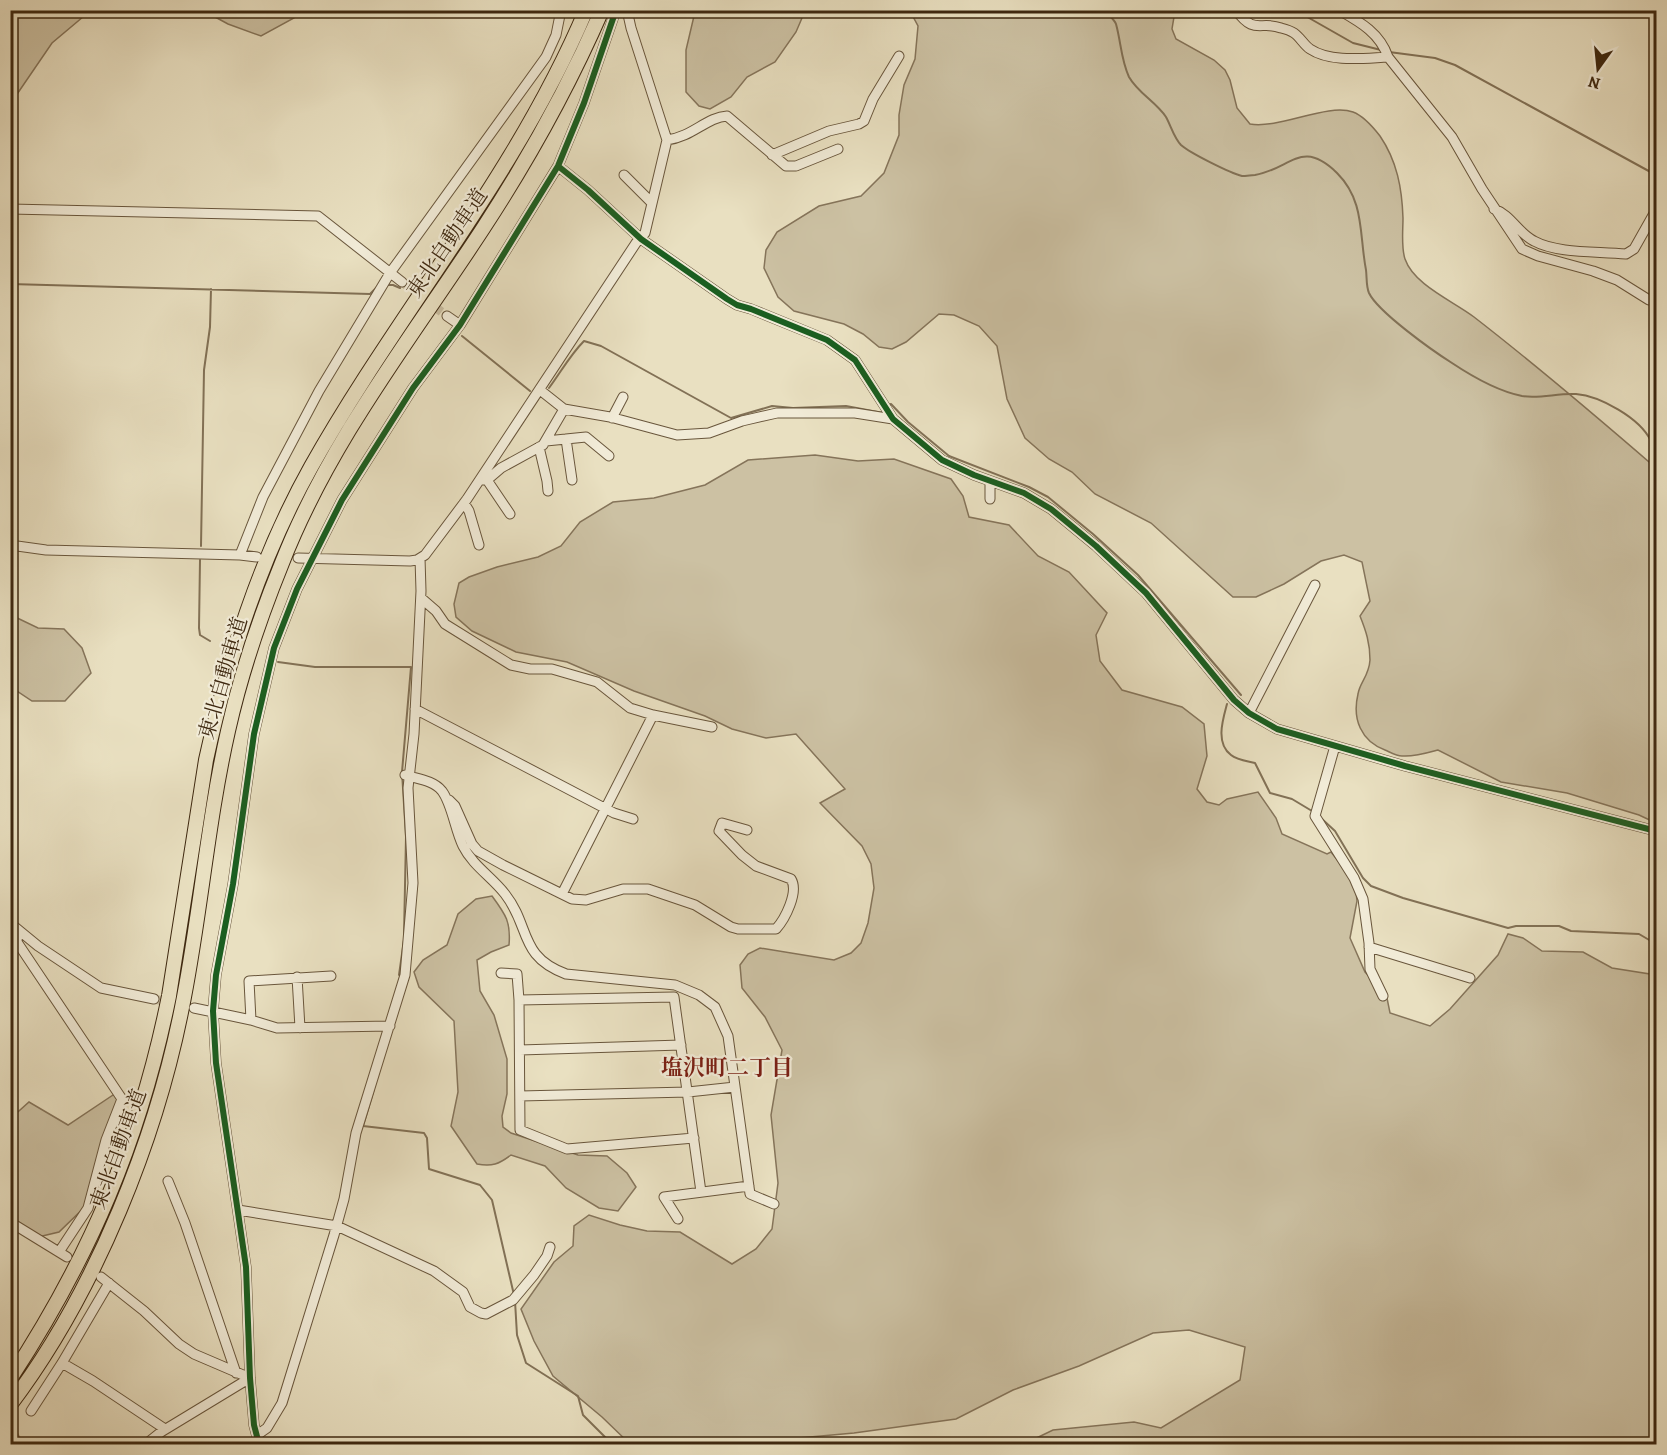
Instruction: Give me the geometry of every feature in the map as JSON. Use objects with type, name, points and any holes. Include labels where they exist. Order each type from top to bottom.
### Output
[{"type":"highway","name":"東北自動車道","points":[[10,1379],[37,1339],[78,1264],[107,1202],[138,1121],[162,1032],[169,996],[213,729],[239,633],[270,552],[310,468],[522,137],[586,10]]},
{"type":"highway","name":"東北自動車道","points":[[14,1400],[49,1346],[88,1278],[120,1208],[152,1125],[184,999],[209,832],[228,731],[254,637],[284,557],[323,476],[355,420],[513,183],[557,104],[602,10]]},
{"type":"street","points":[[240,555],[263,496],[320,391],[390,273],[546,57],[556,35],[561,10]]},
{"type":"street","points":[[258,1440],[250,1378],[246,1267],[216,1063],[213,1011],[216,975],[233,884],[254,734],[274,648],[297,589],[342,500],[413,387],[459,325],[558,166],[584,103],[616,10]]},
{"type":"street","points":[[298,558],[410,561],[420,558],[434,545],[464,503],[484,480],[540,390],[636,243],[645,233],[667,140],[627,10]]},
{"type":"street","points":[[1236,10],[1251,24],[1259,27],[1275,26],[1294,33],[1308,48],[1322,54],[1340,58],[1386,52]]},
{"type":"street","points":[[1339,10],[1367,27],[1452,137],[1494,209],[1521,249],[1617,280],[1656,302]]},
{"type":"street","points":[[772,155],[829,131],[864,121],[873,99],[899,56]]},
{"type":"street","points":[[667,140],[680,138],[718,117],[727,116],[786,166],[796,165],[838,148]]},
{"type":"street","points":[[816,136],[823,155]]},
{"type":"street","points":[[558,166],[641,239],[737,305],[807,330],[846,352],[864,372],[893,419],[942,460],[954,467],[1041,501],[1096,546],[1146,593],[1234,700],[1249,713],[1277,729],[1335,746],[1656,831]]},
{"type":"street","points":[[624,175],[652,203]]},
{"type":"street","points":[[10,209],[318,216],[402,282]]},
{"type":"street","points":[[1494,209],[1504,212],[1525,235],[1543,245],[1556,249],[1626,254],[1634,249],[1656,210]]},
{"type":"street","points":[[447,316],[459,325]]},
{"type":"street","points":[[540,390],[564,409],[612,418],[677,435],[709,433],[742,421],[777,413],[855,413],[893,419]]},
{"type":"street","points":[[612,418],[623,397]]},
{"type":"street","points":[[548,491],[543,444],[564,409]]},
{"type":"street","points":[[484,480],[543,444],[567,439],[585,437],[609,456]]},
{"type":"street","points":[[567,439],[572,480]]},
{"type":"street","points":[[484,480],[510,514]]},
{"type":"street","points":[[990,481],[990,499]]},
{"type":"street","points":[[464,503],[470,511],[479,545]]},
{"type":"street","points":[[10,544],[46,550],[257,557]]},
{"type":"street","points":[[258,1440],[282,1403],[337,1226],[356,1133],[405,975],[413,883],[407,776],[415,709],[421,598],[420,558]]},
{"type":"street","points":[[1249,713],[1315,585]]},
{"type":"street","points":[[421,598],[436,611],[445,624],[511,665],[530,669],[552,669],[597,682],[630,708],[653,716],[712,727]]},
{"type":"street","points":[[415,709],[606,808],[633,819]]},
{"type":"street","points":[[562,894],[653,716]]},
{"type":"street","points":[[1335,746],[1315,816],[1354,878],[1363,899],[1370,969],[1383,996]]},
{"type":"street","points":[[407,776],[430,782],[441,789],[465,851],[506,895],[515,910],[529,947],[555,970],[566,974],[675,985],[708,1001],[715,1007],[728,1036],[750,1194],[774,1204]]},
{"type":"street","points":[[445,796],[455,806],[472,844],[478,851],[503,866],[576,900],[586,900],[623,889],[648,889],[695,905],[731,927],[776,929],[793,895],[793,883],[791,879],[756,866],[719,831],[722,823],[747,830]]},
{"type":"street","points":[[14,927],[101,988],[154,999]]},
{"type":"street","points":[[10,1222],[63,1255],[88,1208],[106,1140],[122,1099],[17,942],[14,927]]},
{"type":"street","points":[[1369,947],[1470,978]]},
{"type":"street","points":[[501,973],[517,974],[520,1130],[567,1149],[694,1138]]},
{"type":"street","points":[[251,1020],[249,981],[331,976]]},
{"type":"street","points":[[297,977],[300,1028]]},
{"type":"street","points":[[519,1000],[674,997],[701,1192]]},
{"type":"street","points":[[194,1008],[277,1028],[390,1026]]},
{"type":"street","points":[[520,1050],[681,1045]]},
{"type":"street","points":[[520,1096],[688,1092],[735,1087]]},
{"type":"street","points":[[168,1181],[185,1223],[236,1373]]},
{"type":"street","points":[[678,1219],[664,1197],[749,1186]]},
{"type":"street","points":[[238,1210],[337,1226],[434,1272],[463,1292],[470,1307],[486,1314],[513,1300],[534,1275],[547,1256],[550,1247]]},
{"type":"street","points":[[31,1411],[62,1363],[105,1280],[194,1354],[250,1378]]},
{"type":"street","points":[[62,1363],[165,1429]]},
{"type":"street","points":[[146,1444],[165,1429],[250,1378]]},
{"type":"shaded area","points":[[11,10],[90,11],[52,43],[11,103]]},
{"type":"shaded area","points":[[693,10],[805,11],[796,32],[775,62],[747,77],[731,97],[710,109],[699,106],[686,92],[686,50],[694,16]]},
{"type":"shaded area","points":[[204,11],[298,11],[294,18],[261,36],[228,24]]},
{"type":"shaded area","points":[[910,11],[1175,11],[1172,29],[1176,39],[1214,60],[1225,70],[1237,108],[1250,124],[1262,125],[1342,110],[1353,112],[1365,119],[1386,145],[1398,175],[1404,254],[1417,277],[1497,335],[1656,468],[1656,823],[1639,815],[1567,793],[1501,782],[1438,750],[1402,756],[1395,755],[1370,741],[1360,728],[1356,712],[1359,690],[1370,660],[1367,637],[1360,616],[1370,601],[1362,562],[1344,555],[1321,561],[1284,584],[1256,597],[1233,597],[1151,523],[1095,494],[1072,472],[1049,459],[1025,438],[1007,399],[997,346],[979,326],[954,315],[939,314],[906,342],[892,349],[879,347],[863,334],[844,324],[794,311],[778,297],[764,268],[766,250],[777,232],[819,206],[861,196],[884,173],[899,135],[899,115],[904,85],[915,59],[918,26]]},
{"type":"shaded area","points":[[815,455],[858,461],[894,459],[951,479],[963,496],[969,517],[1009,525],[1038,556],[1069,572],[1107,613],[1096,635],[1100,661],[1122,690],[1182,707],[1204,724],[1207,756],[1197,789],[1207,802],[1219,805],[1227,799],[1258,792],[1276,818],[1282,834],[1327,854],[1331,852],[1355,882],[1357,901],[1350,938],[1365,972],[1386,993],[1390,1013],[1430,1026],[1450,1009],[1498,955],[1508,934],[1523,938],[1542,951],[1583,952],[1612,968],[1656,975],[1656,1444],[1024,1444],[1053,1430],[1134,1422],[1161,1428],[1240,1380],[1245,1347],[1189,1330],[1153,1333],[1079,1366],[1013,1390],[956,1419],[854,1433],[788,1439],[782,1444],[630,1444],[553,1376],[534,1341],[521,1309],[554,1262],[573,1246],[574,1226],[589,1215],[647,1231],[680,1232],[732,1264],[756,1249],[772,1229],[778,1183],[771,1115],[782,1050],[765,1017],[742,988],[740,965],[748,954],[760,948],[834,960],[851,953],[861,943],[868,923],[874,888],[871,864],[862,846],[820,803],[845,789],[796,734],[766,738],[732,729],[705,716],[634,691],[567,662],[516,652],[472,631],[456,617],[454,604],[459,583],[497,567],[538,557],[561,546],[580,522],[613,502],[654,498],[705,485],[748,460]]},
{"type":"shaded area","points":[[11,615],[38,628],[64,629],[82,648],[91,673],[65,701],[32,701],[11,687]]},
{"type":"shaded area","points":[[492,896],[506,919],[509,945],[477,960],[480,991],[494,1015],[507,1059],[507,1094],[502,1116],[503,1127],[511,1133],[578,1155],[607,1156],[627,1173],[636,1187],[618,1211],[599,1208],[566,1188],[545,1166],[511,1155],[495,1164],[477,1164],[451,1126],[458,1092],[454,1021],[419,987],[414,972],[423,960],[447,945],[458,914],[476,899]]},
{"type":"shaded area","points":[[116,1093],[124,1111],[91,1201],[59,1232],[34,1238],[11,1223],[10,1119],[29,1102],[68,1125]]},
{"type":"waterway","points":[[1104,10],[1116,24],[1129,77],[1166,117],[1176,139],[1186,149],[1242,176],[1267,172],[1305,157],[1325,163],[1337,173],[1346,184],[1357,207],[1369,293],[1374,301],[1407,331],[1460,368],[1503,391],[1529,397],[1576,394],[1607,404],[1629,417],[1646,432],[1656,458]]},
{"type":"waterway","points":[[1295,10],[1353,43],[1381,50]]},
{"type":"waterway","points":[[1389,52],[1435,58],[1455,65],[1656,175]]},
{"type":"waterway","points":[[10,284],[370,294],[377,287]]},
{"type":"waterway","points":[[385,285],[400,288]]},
{"type":"waterway","points":[[201,546],[204,370],[210,327],[211,289]]},
{"type":"waterway","points":[[462,336],[530,391]]},
{"type":"waterway","points":[[549,388],[584,341],[601,346],[731,418],[772,406],[793,408],[846,406],[883,413]]},
{"type":"waterway","points":[[889,405],[891,404],[908,422],[949,456],[1029,487],[1048,497],[1093,534],[1138,575],[1241,695]]},
{"type":"waterway","points":[[200,560],[199,628],[200,635],[210,641]]},
{"type":"waterway","points":[[278,662],[315,667],[411,667],[402,772],[406,837],[404,934]]},
{"type":"waterway","points":[[1227,704],[1222,731],[1226,750],[1236,758],[1255,763],[1270,793],[1292,799],[1312,811]]},
{"type":"waterway","points":[[1322,819],[1335,831],[1363,878],[1371,886],[1403,898],[1508,928],[1559,926],[1571,931],[1639,934],[1656,944]]},
{"type":"waterway","points":[[399,975],[404,940]]},
{"type":"waterway","points":[[374,1089],[363,1126],[424,1133],[427,1138],[429,1169],[480,1185],[492,1200],[514,1295]]},
{"type":"waterway","points":[[515,1301],[517,1335],[526,1363],[578,1396],[583,1415],[612,1444]]},
{"type":"waterway","points":[[10,1434],[16,1444]]},
{"type":"tunnel","points":[[402,282],[447,316]]},
{"type":"tunnel","points":[[154,999],[194,1008]]},
{"type":"cycle path","points":[[259,1444],[254,1425],[250,1378],[246,1267],[216,1063],[213,1011],[216,975],[233,884],[254,734],[274,648],[297,589],[342,500],[413,388],[460,325],[558,166],[584,103],[616,10]]},
{"type":"cycle path","points":[[558,166],[641,239],[727,299],[827,340],[855,360],[893,419],[942,460],[974,475],[1024,493],[1051,509],[1096,546],[1146,593],[1234,700],[1249,713],[1277,729],[1405,766],[1656,831]]},
{"type":"district","name":"塩沢町二丁目","points":[[727,1068]]}]
